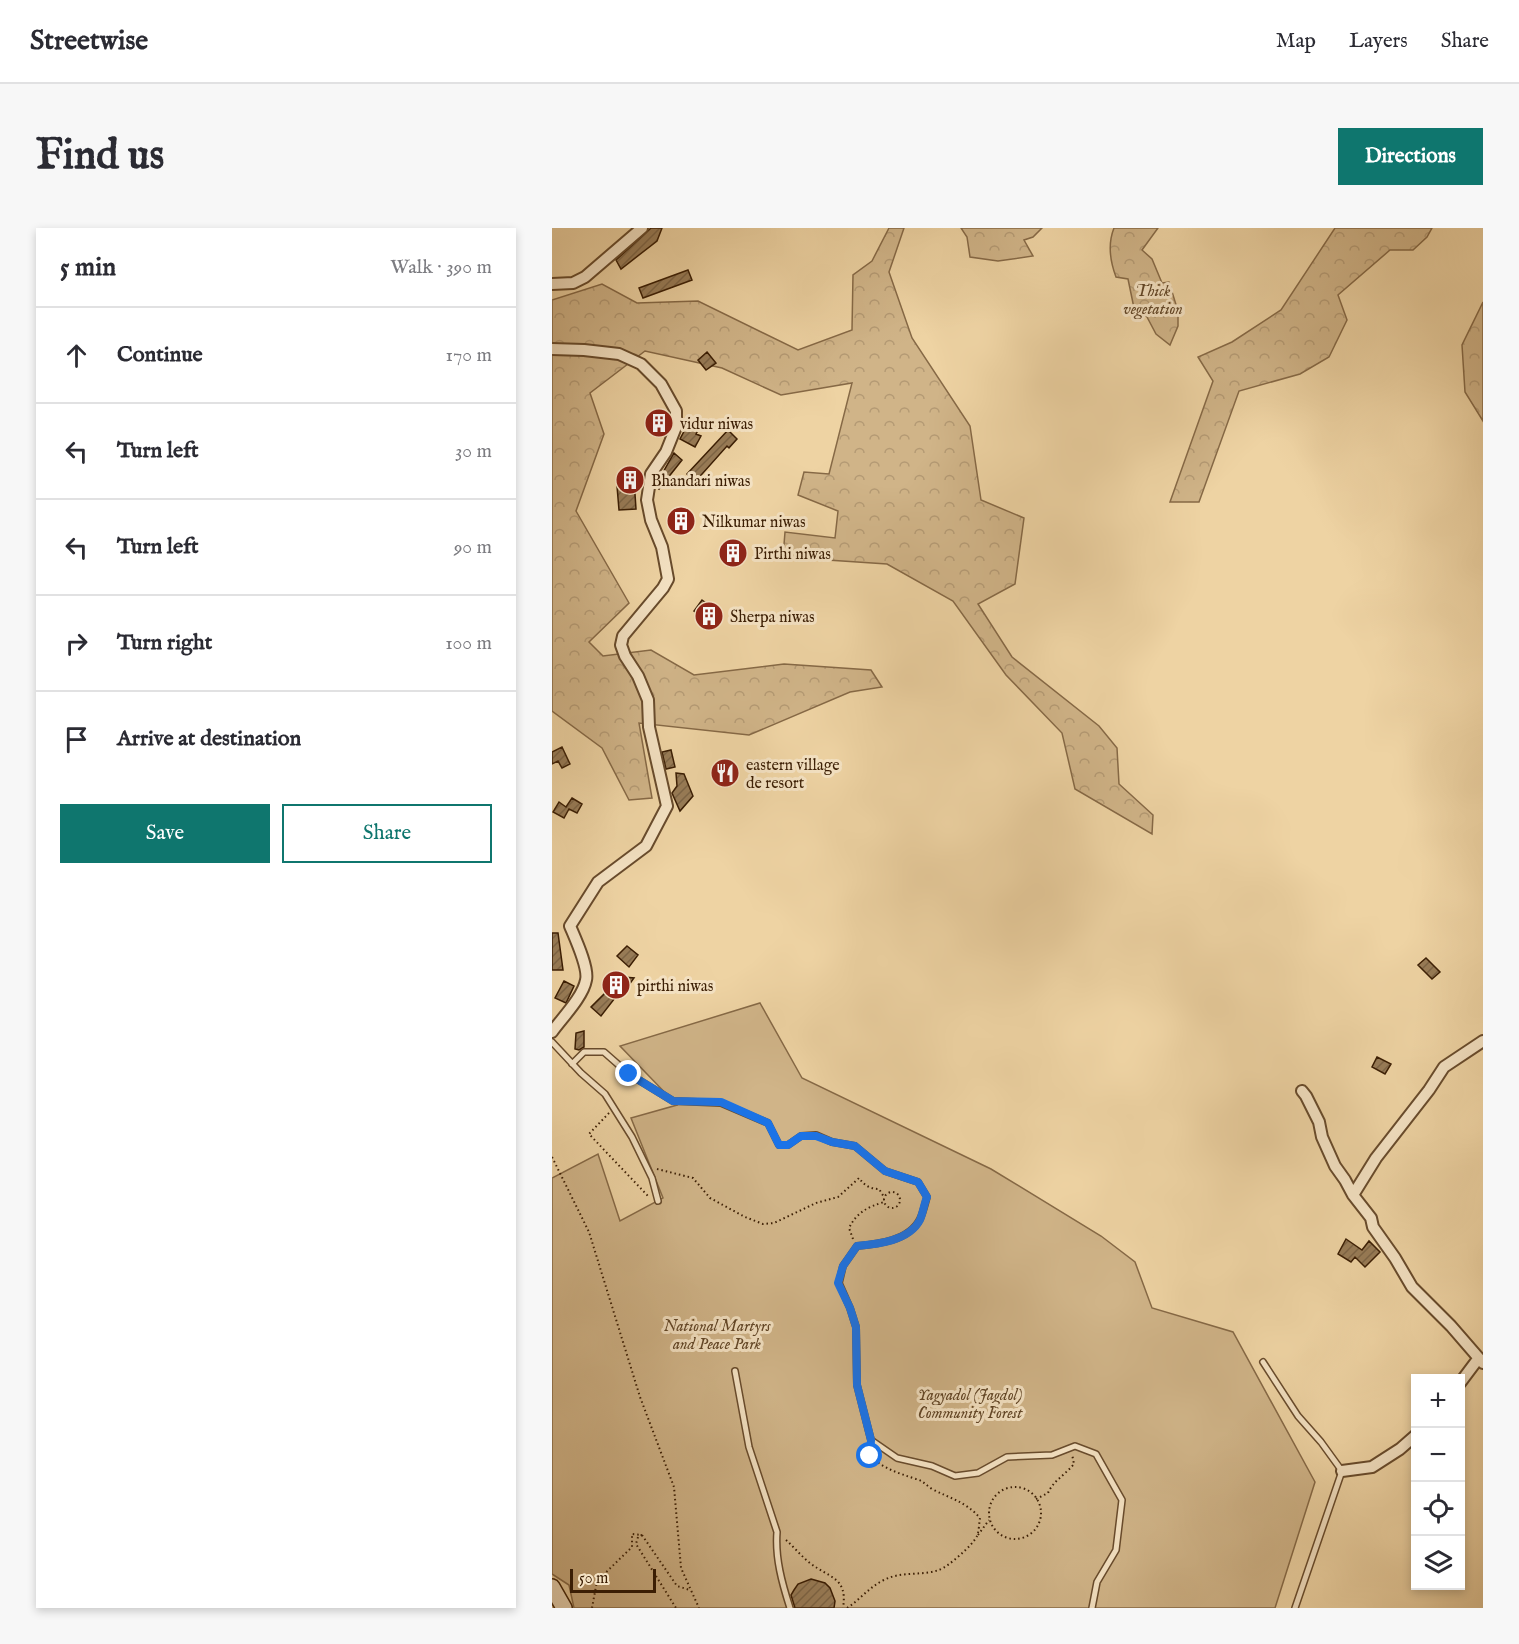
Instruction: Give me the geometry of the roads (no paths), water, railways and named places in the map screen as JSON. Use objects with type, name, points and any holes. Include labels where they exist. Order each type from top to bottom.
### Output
[{"type":"street","points":[[552,285],[573,283],[585,277],[642,228]]},
{"type":"street","points":[[552,349],[619,354],[641,364],[660,384],[676,411],[676,427],[666,452],[651,474],[647,500],[651,520],[662,547],[668,579],[623,636],[621,645],[625,657],[639,676],[648,700],[649,727],[667,806],[646,846],[598,882],[570,926],[586,972],[586,981],[575,1001],[552,1032]]},
{"type":"street","points":[[1353,1195],[1376,1158],[1444,1067],[1483,1041]]},
{"type":"street","points":[[1302,1091],[1319,1122],[1327,1152],[1353,1195],[1371,1218],[1373,1227],[1412,1287],[1451,1326],[1480,1361],[1465,1378]]},
{"type":"street","points":[[1342,1471],[1372,1467],[1411,1439]]},
{"type":"street","points":[[552,1587],[564,1608]]},
{"type":"lane","points":[[552,1042],[610,1101],[632,1137],[652,1178],[656,1202]]},
{"type":"lane","points":[[572,1064],[584,1052],[604,1053],[629,1074],[673,1101],[721,1102],[768,1123],[779,1145],[788,1145],[801,1136],[816,1136],[832,1142],[855,1146],[885,1171],[918,1182],[927,1197],[919,1221],[900,1238],[874,1245],[857,1246],[843,1266],[838,1283],[856,1327],[857,1385],[871,1440],[897,1458],[955,1476],[978,1473],[1007,1457],[1052,1455],[1075,1446],[1096,1454],[1122,1500],[1116,1550],[1097,1582],[1092,1608]]},
{"type":"lane","points":[[1263,1362],[1298,1416],[1342,1471],[1295,1608]]},
{"type":"lane","points":[[735,1371],[749,1447],[777,1532],[776,1546],[782,1586],[790,1608]]},
{"type":"place","name":"vidur niwas","points":[[659,423]]},
{"type":"place","name":"Bhandari niwas","points":[[630,480]]},
{"type":"place","name":"Nilkumar niwas","points":[[681,521]]},
{"type":"place","name":"Pirthi niwas","points":[[733,553]]},
{"type":"place","name":"Sherpa niwas","points":[[709,616]]},
{"type":"place","name":"eastern village de resort","points":[[725,773]]},
{"type":"place","name":"pirthi niwas","points":[[616,985]]},
{"type":"park label","name":"Thick vegetation","points":[[1153,299]]},
{"type":"park label","name":"National Martyrs and Peace Park","points":[[717,1334]]},
{"type":"park label","name":"Yagyadol (Jagdol) Community Forest","points":[[970,1403]]}]
